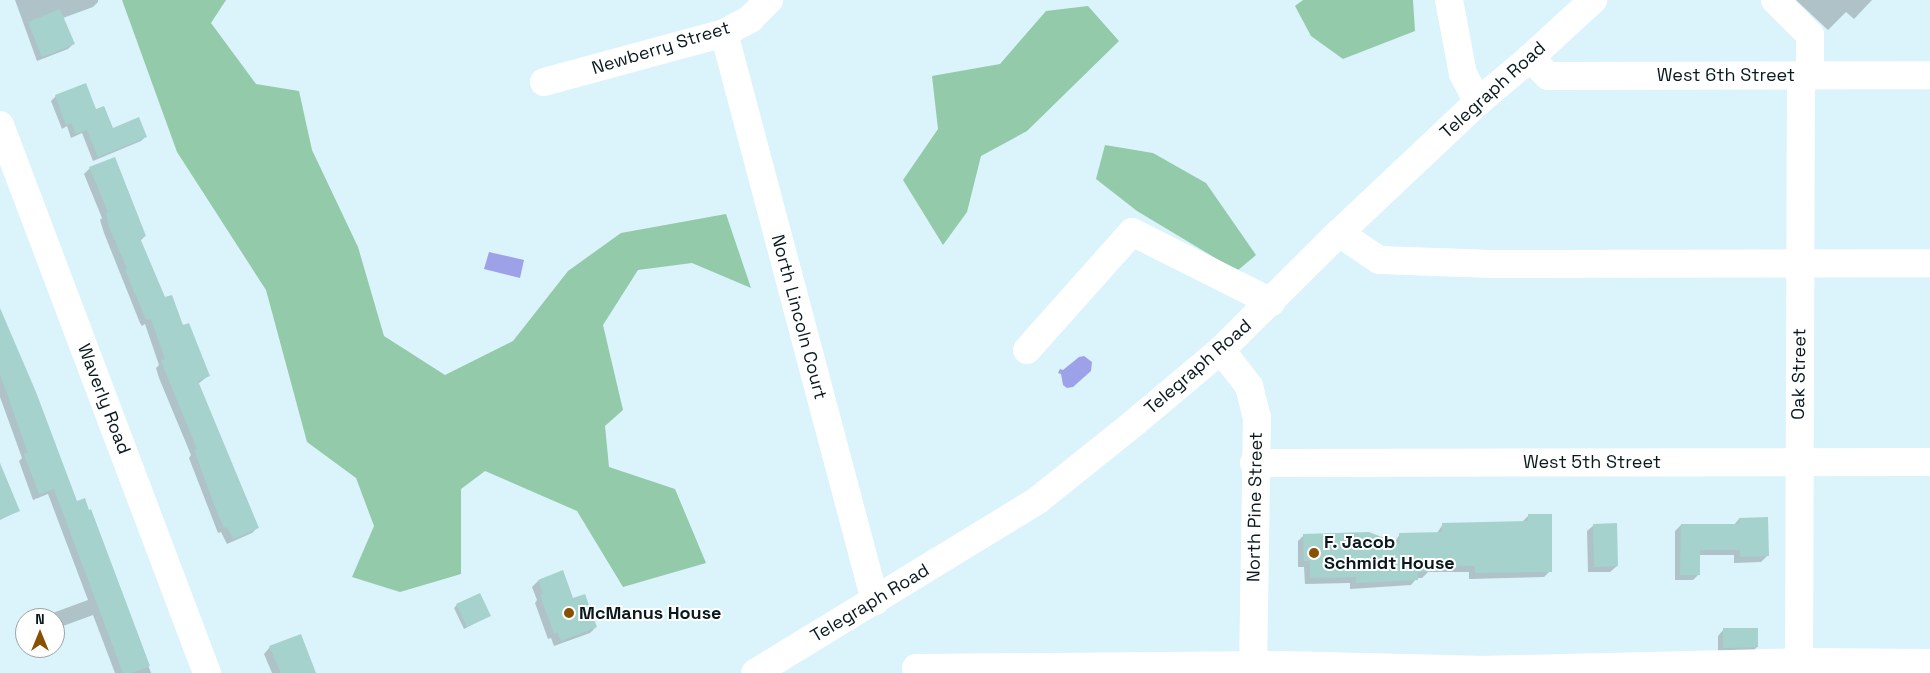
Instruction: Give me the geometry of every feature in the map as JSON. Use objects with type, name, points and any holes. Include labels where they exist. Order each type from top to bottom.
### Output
[{"type":"street","name":"Newberry Street","points":[[544,82],[724,33],[750,19],[769,0]]},
{"type":"street","points":[[1449,0],[1463,74],[1478,102]]},
{"type":"street","name":"Telegraph Road","points":[[756,673],[1038,500],[1221,350],[1339,233],[1478,102],[1530,58],[1593,0]]},
{"type":"street","name":"Oak Street","points":[[1775,0],[1810,35],[1805,74],[1800,264],[1798,462],[1799,667]]},
{"type":"street","name":"North Lincoln Court","points":[[724,33],[875,601]]},
{"type":"street","name":"West 6th Street","points":[[1530,58],[1548,76],[1930,75]]},
{"type":"street","name":"Waverly Road","points":[[0,125],[207,673]]},
{"type":"street","points":[[1027,350],[1132,232],[1271,302]]},
{"type":"street","points":[[1339,233],[1379,260],[1493,264],[1930,263]]},
{"type":"street","name":"North Pine Street","points":[[1221,350],[1249,386],[1257,417],[1254,462],[1252,670]]},
{"type":"street","name":"West 5th Street","points":[[1254,462],[1930,462]]},
{"type":"street","points":[[916,668],[1479,670],[1799,667],[1930,663]]},
{"type":"green space","points":[[122,0],[226,0],[211,23],[256,84],[299,91],[312,150],[358,247],[384,336],[445,375],[513,341],[568,271],[621,233],[726,214],[751,288],[692,263],[638,270],[603,325],[623,410],[605,426],[609,467],[675,489],[706,563],[623,587],[577,511],[485,471],[461,489],[461,574],[400,592],[352,577],[374,526],[356,478],[307,442],[266,290],[177,152]]},
{"type":"green space","points":[[1303,0],[1413,0],[1415,31],[1343,59],[1311,36],[1295,6]]},
{"type":"green space","points":[[1088,6],[1119,41],[1027,131],[981,156],[967,212],[943,245],[903,180],[938,129],[932,76],[1000,64],[1046,11]]},
{"type":"green space","points":[[1105,145],[1153,153],[1206,183],[1256,255],[1237,271],[1137,211],[1096,179]]},
{"type":"water","points":[[489,252],[524,260],[520,278],[484,269]]},
{"type":"water","points":[[1084,356],[1092,362],[1091,371],[1073,387],[1067,388],[1063,385],[1061,374],[1058,373],[1060,369],[1063,370],[1079,357]]},
{"type":"building","points":[[60,9],[75,44],[42,57],[28,22]]},
{"type":"building","points":[[86,83],[96,109],[104,106],[113,128],[139,117],[147,137],[98,157],[87,130],[76,134],[71,123],[66,125],[55,95]]},
{"type":"building","points":[[115,157],[146,236],[140,238],[165,297],[172,295],[183,325],[189,323],[210,376],[198,381],[259,528],[233,539],[227,527],[224,528],[215,507],[194,450],[197,449],[161,361],[165,359],[151,319],[148,320],[145,317],[125,270],[127,268],[109,227],[106,213],[108,212],[89,167]]},
{"type":"building","points":[[0,308],[36,392],[77,501],[85,498],[89,510],[91,509],[150,666],[131,673],[123,673],[54,489],[39,494],[24,454],[28,453],[0,374]]},
{"type":"building","points":[[0,463],[20,511],[0,519]]},
{"type":"building","points":[[1528,514],[1552,514],[1552,572],[1475,573],[1475,566],[1429,566],[1430,572],[1418,572],[1418,580],[1356,583],[1356,577],[1310,578],[1310,561],[1304,561],[1303,534],[1369,532],[1400,544],[1399,533],[1442,532],[1442,523],[1528,521]]},
{"type":"building","points":[[1768,517],[1769,556],[1740,557],[1740,550],[1700,550],[1700,575],[1680,575],[1681,524],[1739,524],[1739,518]]},
{"type":"building","points":[[1617,523],[1618,566],[1594,567],[1593,524]]},
{"type":"building","name":"McManus House","points":[[563,570],[573,598],[585,594],[597,627],[561,641],[557,632],[554,634],[540,595],[543,594],[538,580]]},
{"type":"building","points":[[480,593],[491,616],[467,627],[456,604]]},
{"type":"building","points":[[1723,628],[1758,628],[1758,647],[1723,648]]},
{"type":"building","points":[[301,634],[316,673],[281,673],[269,646]]},
{"type":"place","name":"F. Jacob Schmidt House","points":[[1314,553]]},
{"type":"place","name":"McManus House","points":[[569,613]]}]
